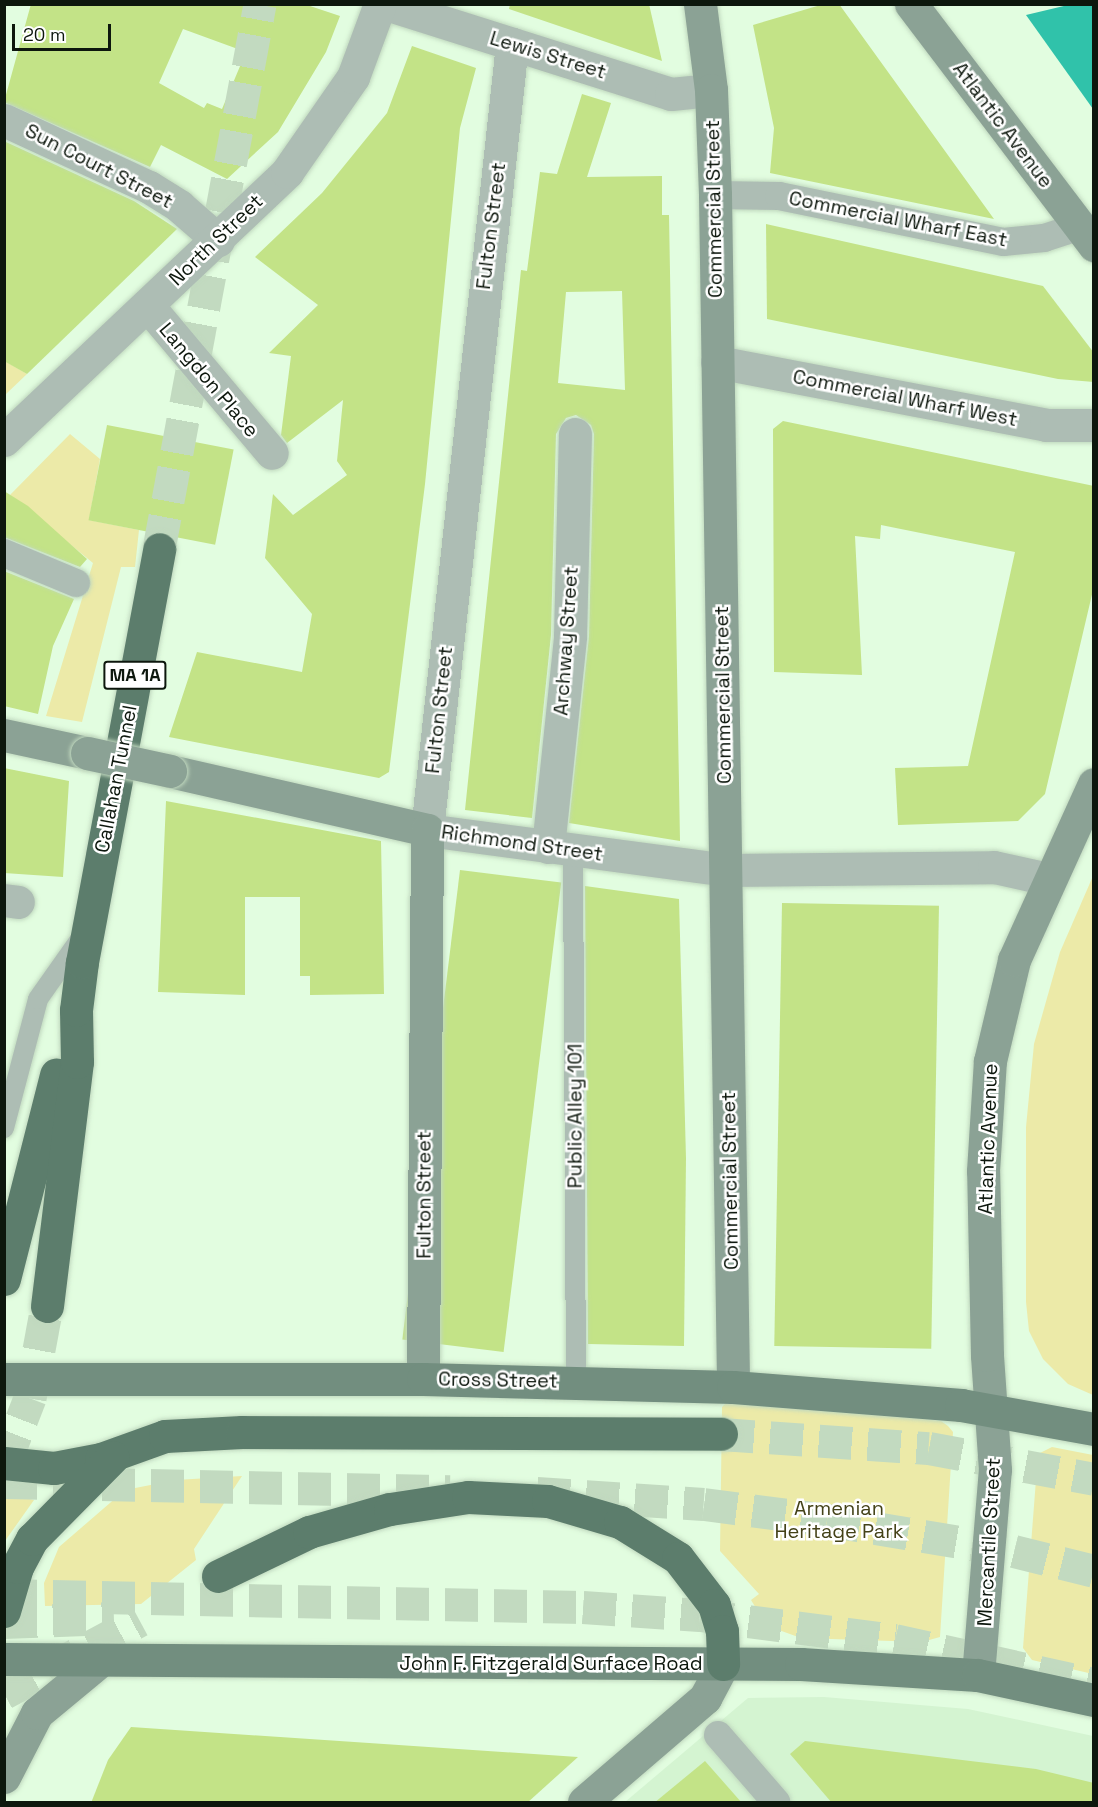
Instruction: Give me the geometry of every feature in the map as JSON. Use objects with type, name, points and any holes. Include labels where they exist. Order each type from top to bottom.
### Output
[{"type":"highway","name":"Callahan Tunnel","points":[[76,1010],[87,930],[159,549]]},
{"type":"highway","points":[[4,1279],[76,1010]]},
{"type":"highway","points":[[47,1306],[77,1062],[76,1010]]},
{"type":"highway","points":[[4,1463],[54,1468],[165,1436],[242,1431],[721,1434]]},
{"type":"highway","points":[[4,1611],[17,1567],[32,1539],[118,1451]]},
{"type":"highway","points":[[219,1576],[309,1532],[390,1509],[468,1497],[548,1501],[620,1522],[678,1558],[714,1605],[722,1631],[723,1664]]},
{"type":"main road","name":"Commercial Street","points":[[700,4],[711,90],[715,195],[733,1387]]},
{"type":"main road","name":"Atlantic Avenue","points":[[911,4],[1087,236]]},
{"type":"main road","name":"Richmond Street","points":[[4,735],[427,830]]},
{"type":"main road","name":"Atlantic Avenue","points":[[991,1409],[983,1193],[986,1091],[1008,978],[1048,879],[1094,784]]},
{"type":"main road","name":"Fulton Street","points":[[423,1379],[427,830]]},
{"type":"main road","name":"Cross Street","points":[[4,1379],[423,1379],[576,1382],[733,1387],[991,1409]]},
{"type":"main road","points":[[991,1409],[1094,1429]]},
{"type":"main road","name":"Mercantile Street","points":[[978,1675],[993,1531],[991,1409]]},
{"type":"main road","name":"John F. Fitzgerald Surface Road","points":[[4,1659],[723,1664],[978,1675],[1094,1700]]},
{"type":"main road","points":[[6,1803],[4,1778],[37,1713],[101,1660]]},
{"type":"main road","points":[[584,1803],[705,1698],[723,1664]]},
{"type":"street","name":"North Street","points":[[4,440],[218,240],[286,172],[336,108],[368,42],[380,4]]},
{"type":"street","name":"Lewis Street","points":[[387,4],[671,94],[711,90]]},
{"type":"street","name":"Fulton Street","points":[[427,830],[512,44]]},
{"type":"street","name":"Sun Court Street","points":[[4,120],[148,187],[180,206],[218,240]]},
{"type":"street","name":"Commercial Wharf East","points":[[715,195],[779,196],[1003,242],[1087,236]]},
{"type":"street","name":"Langdon Place","points":[[147,306],[272,453]]},
{"type":"street","name":"Commercial Wharf West","points":[[717,362],[1046,425],[1094,425]]},
{"type":"street","name":"Archway Street","points":[[561,849],[570,636],[575,434]]},
{"type":"street","points":[[4,553],[76,583]]},
{"type":"street","name":"Richmond Street","points":[[427,830],[726,870],[994,867],[1048,879]]},
{"type":"street","points":[[718,1735],[776,1803]]},
{"type":"lane","name":"Public Alley 101","points":[[561,849],[576,1382]]},
{"type":"lane","points":[[4,1128],[38,999],[87,930]]},
{"type":"shaded area","points":[[824,1697],[968,1709],[1093,1736],[1093,1802],[625,1802],[748,1698]]},
{"type":"green space","points":[[5,361],[27,374],[5,395]]},
{"type":"green space","points":[[70,434],[100,459],[89,520],[139,530],[135,567],[121,567],[82,722],[46,716],[93,563],[10,495]]},
{"type":"green space","points":[[1093,876],[1093,1395],[1068,1384],[1043,1359],[1029,1331],[1026,1302],[1026,1127],[1034,1044],[1060,952]]},
{"type":"green space","name":"Armenian Heritage Park","points":[[727,1402],[872,1413],[941,1421],[948,1426],[953,1432],[940,1637],[922,1642],[801,1638],[776,1629],[759,1613],[751,1600],[759,1594],[720,1551],[722,1407]]},
{"type":"green space","points":[[1052,1447],[1093,1455],[1093,1674],[1032,1660],[1023,1648],[1038,1454]]},
{"type":"green space","points":[[242,1476],[194,1549],[196,1560],[141,1604],[45,1606],[44,1583],[59,1547],[125,1490],[176,1480]]},
{"type":"green space","points":[[4,1494],[34,1500],[5,1541]]},
{"type":"water","points":[[1068,5],[1093,5],[1093,109],[1026,15]]},
{"type":"building","points":[[31,4],[304,4],[340,16],[326,52],[278,132],[227,179],[161,145],[150,167],[4,102]],"holes":[[[183,29],[246,52],[222,109],[207,103],[204,108],[159,83]]]},
{"type":"building","points":[[510,4],[649,4],[662,61],[509,9]]},
{"type":"building","points":[[824,4],[839,4],[994,219],[770,173],[774,128],[753,25]]},
{"type":"building","points":[[412,46],[476,68],[460,128],[425,484],[389,772],[379,778],[169,737],[197,652],[302,672],[312,614],[265,558],[273,494],[293,515],[347,475],[337,461],[343,400],[287,443],[281,435],[291,356],[269,353],[318,305],[255,257],[322,193],[387,113]]},
{"type":"building","points":[[582,94],[611,103],[587,177],[662,176],[662,215],[669,215],[680,841],[569,823],[589,636],[594,434],[591,425],[576,415],[566,418],[556,434],[551,635],[532,818],[465,810],[521,270],[527,271],[540,172],[557,174]],"holes":[[[622,291],[625,390],[558,383],[566,292]]]},
{"type":"building","points":[[4,141],[134,201],[177,229],[27,374],[4,361]]},
{"type":"building","points":[[766,224],[1043,286],[1094,353],[1094,382],[1058,379],[767,319]]},
{"type":"building","points":[[783,421],[1094,486],[1094,586],[1045,794],[1018,821],[898,825],[895,768],[968,766],[1015,552],[881,525],[880,539],[855,536],[862,675],[774,672],[773,429]]},
{"type":"building","points":[[107,425],[234,450],[215,545],[88,520]]},
{"type":"building","points":[[4,491],[28,506],[87,559],[80,567],[4,537]]},
{"type":"building","points":[[4,571],[74,599],[53,646],[38,714],[4,706]]},
{"type":"building","points":[[4,768],[69,781],[63,877],[4,873]]},
{"type":"building","points":[[166,801],[381,841],[384,994],[310,995],[310,976],[300,976],[300,897],[245,897],[245,995],[158,992]]},
{"type":"building","points":[[460,870],[561,882],[504,1352],[402,1339]]},
{"type":"building","points":[[585,886],[679,899],[686,1158],[684,1346],[588,1344]]},
{"type":"building","points":[[782,903],[939,906],[931,1349],[774,1346]]},
{"type":"building","points":[[131,1727],[578,1757],[527,1803],[91,1803],[108,1760]]},
{"type":"building","points":[[805,1741],[1036,1769],[1094,1783],[1094,1803],[832,1803],[790,1754]]},
{"type":"building","points":[[705,1761],[742,1803],[654,1803]]},
{"type":"tunnel","points":[[159,549],[260,4]]},
{"type":"tunnel","points":[[4,1465],[30,1398],[47,1306]]},
{"type":"tunnel","points":[[721,1434],[929,1448],[1094,1479]]},
{"type":"tunnel","points":[[4,1482],[450,1491]]},
{"type":"tunnel","points":[[537,1493],[704,1504],[827,1520],[1014,1551],[1094,1571]]},
{"type":"tunnel","points":[[4,1595],[583,1607],[700,1615],[895,1640],[1094,1684]]},
{"type":"tunnel","points":[[4,1622],[114,1618]]},
{"type":"tunnel","points":[[4,1693],[140,1620]]}]
